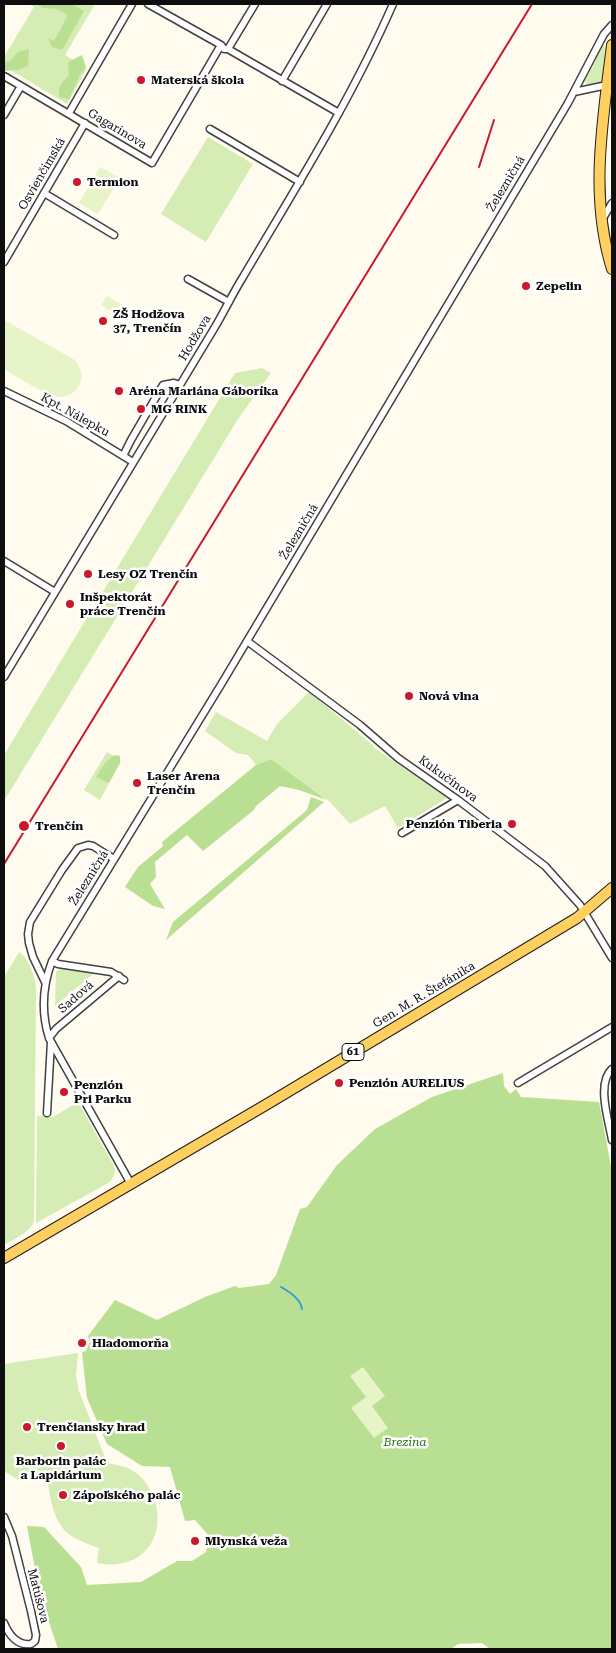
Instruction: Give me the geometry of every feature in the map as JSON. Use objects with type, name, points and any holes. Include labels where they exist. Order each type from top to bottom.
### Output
[{"type":"main road","points":[[612,45],[599,177],[601,222],[612,269]]},
{"type":"main road","name":"61","points":[[585,912],[612,888]]},
{"type":"main road","name":"Gen. M. R. Štefánika","points":[[131,1184],[585,912]]},
{"type":"main road","name":"61","points":[[4,1258],[131,1184]]},
{"type":"street","points":[[69,114],[132,4]]},
{"type":"street","points":[[148,4],[339,113]]},
{"type":"street","points":[[228,49],[256,4]]},
{"type":"street","points":[[282,81],[327,4]]},
{"type":"street","name":"Hodžova","points":[[4,677],[300,182],[339,113],[371,51],[392,4]]},
{"type":"street","name":"Železničná","points":[[45,983],[52,961],[247,641],[574,92],[604,34],[612,25]]},
{"type":"street","name":"Gagarinova","points":[[4,76],[152,163],[221,45]]},
{"type":"street","points":[[574,92],[607,85]]},
{"type":"street","points":[[4,115],[21,86]]},
{"type":"street","name":"Osvienčimská","points":[[4,262],[85,123]]},
{"type":"street","points":[[210,129],[300,182]]},
{"type":"street","points":[[44,193],[114,235]]},
{"type":"street","points":[[601,222],[612,203]]},
{"type":"street","points":[[188,279],[229,302]]},
{"type":"street","points":[[123,456],[130,440],[163,385],[174,383],[180,385]]},
{"type":"street","name":"Kpt. Nálepku","points":[[4,391],[66,421],[133,462]]},
{"type":"street","points":[[4,561],[55,592]]},
{"type":"street","name":"Kukučínova","points":[[247,641],[360,725],[398,758],[458,800],[545,866],[580,905],[612,958]]},
{"type":"street","points":[[402,834],[458,800]]},
{"type":"street","points":[[114,860],[94,846],[88,845],[78,848],[30,922],[28,934],[33,957],[45,983],[44,1021],[50,1040],[131,1184]]},
{"type":"street","name":"Sadová","points":[[50,1040],[56,1029],[121,978],[111,972],[58,964],[52,961]]},
{"type":"street","points":[[518,1083],[612,1028]]},
{"type":"street","points":[[47,1113],[50,1040]]},
{"type":"street","points":[[612,1069],[608,1072],[604,1085],[604,1099],[612,1140]]},
{"type":"street","name":"Matúšova","points":[[4,1517],[12,1536],[36,1635],[35,1641],[26,1647],[10,1636],[4,1624]]},
{"type":"green space","points":[[29,4],[95,4],[65,55],[87,68],[67,104],[4,66],[4,57],[34,7]]},
{"type":"green space","points":[[36,4],[72,4],[84,11],[62,50],[52,47],[48,38],[54,41],[68,15],[56,9],[43,8]]},
{"type":"green space","points":[[603,46],[605,46],[602,81],[586,84],[585,81]]},
{"type":"green space","points":[[29,49],[28,66],[18,70],[4,71],[4,61],[9,62],[18,52]]},
{"type":"green space","points":[[82,55],[86,67],[81,73],[69,99],[59,97],[61,85],[69,76],[68,62]]},
{"type":"green space","points":[[208,137],[253,164],[206,242],[161,214]]},
{"type":"green space","points":[[100,167],[120,178],[98,214],[79,203]]},
{"type":"green space","points":[[107,296],[128,308],[122,318],[101,305]]},
{"type":"green space","points":[[4,320],[75,360],[82,376],[81,383],[75,391],[60,397],[48,394],[4,369]]},
{"type":"green space","points":[[262,368],[271,373],[238,419],[4,801],[4,755],[235,373]]},
{"type":"green space","points":[[309,692],[373,747],[447,798],[398,828],[385,806],[350,824],[329,801],[271,759],[256,765],[248,755],[236,753],[205,731],[216,712],[267,741],[277,724]]},
{"type":"green space","points":[[107,752],[121,760],[100,800],[84,790]]},
{"type":"green space","points":[[115,755],[120,756],[120,763],[109,783],[96,777],[106,762]]},
{"type":"green space","points":[[271,759],[327,800],[299,790],[280,786],[256,806],[254,810],[203,851],[187,835],[155,862],[156,877],[150,884],[165,909],[153,906],[125,887],[138,867],[163,846],[162,842],[256,765]]},
{"type":"green space","points":[[311,797],[324,802],[166,940],[173,922],[307,810]]},
{"type":"green space","points":[[19,952],[31,968],[36,988],[34,1221],[26,1232],[4,1245],[4,977]]},
{"type":"green space","points":[[61,968],[91,971],[93,974],[55,1006],[56,972]]},
{"type":"green space","name":"Brezina","points":[[503,1073],[504,1086],[510,1094],[516,1089],[521,1097],[599,1102],[612,1172],[612,1649],[490,1649],[482,1643],[458,1644],[451,1649],[58,1649],[40,1595],[27,1526],[44,1527],[81,1567],[87,1585],[141,1582],[177,1561],[192,1561],[206,1552],[209,1536],[195,1520],[185,1521],[170,1467],[142,1466],[107,1444],[87,1398],[82,1352],[86,1351],[90,1342],[88,1336],[115,1300],[157,1320],[205,1297],[235,1286],[239,1288],[269,1284],[276,1275],[300,1209],[307,1207],[337,1165],[375,1129],[432,1097]]},
{"type":"green space","points":[[78,1102],[113,1164],[114,1175],[110,1182],[36,1223],[37,1116],[53,1117]]},
{"type":"green space","points":[[78,1353],[76,1376],[79,1391],[107,1463],[126,1467],[139,1475],[147,1484],[154,1498],[157,1527],[153,1539],[147,1549],[138,1557],[126,1562],[112,1564],[97,1563],[99,1548],[77,1539],[62,1527],[51,1502],[46,1474],[35,1474],[20,1481],[4,1471],[4,1364]]},
{"type":"green space","points":[[363,1367],[385,1396],[372,1406],[388,1428],[374,1438],[351,1408],[366,1397],[350,1376]]},
{"type":"waterway","points":[[281,1287],[297,1299],[302,1309]]},
{"type":"railway","points":[[4,864],[532,4]]},
{"type":"railway","points":[[479,167],[494,120]]},
{"type":"place","name":"Materská škola","points":[[141,80]]},
{"type":"place","name":"Termion","points":[[77,182]]},
{"type":"place","name":"Zepelin","points":[[526,286]]},
{"type":"place","name":"ZŠ Hodžova 37, Trenčín","points":[[103,321]]},
{"type":"place","name":"Aréna Mariána Gáboríka","points":[[119,391]]},
{"type":"place","name":"MG RINK","points":[[141,409]]},
{"type":"place","name":"Lesy OZ Trenčín","points":[[88,574]]},
{"type":"place","name":"Inšpektorát práce Trenčín","points":[[70,604]]},
{"type":"place","name":"Nová vlna","points":[[409,696]]},
{"type":"place","name":"Laser Arena Trenčín","points":[[137,783]]},
{"type":"place","name":"Penzión Tiberia","points":[[512,824]]},
{"type":"place","name":"Trenčín","points":[[24,826]]},
{"type":"place","name":"Penzión AURELIUS","points":[[339,1083]]},
{"type":"place","name":"Penzión Pri Parku","points":[[64,1092]]},
{"type":"place","name":"Hladomorňa","points":[[82,1343]]},
{"type":"place","name":"Trenčiansky hrad","points":[[27,1427]]},
{"type":"place","name":"Barborin palác a Lapidárium","points":[[61,1446]]},
{"type":"place","name":"Zápoľského palác","points":[[63,1495]]},
{"type":"place","name":"Mlynská veža","points":[[195,1541]]}]
